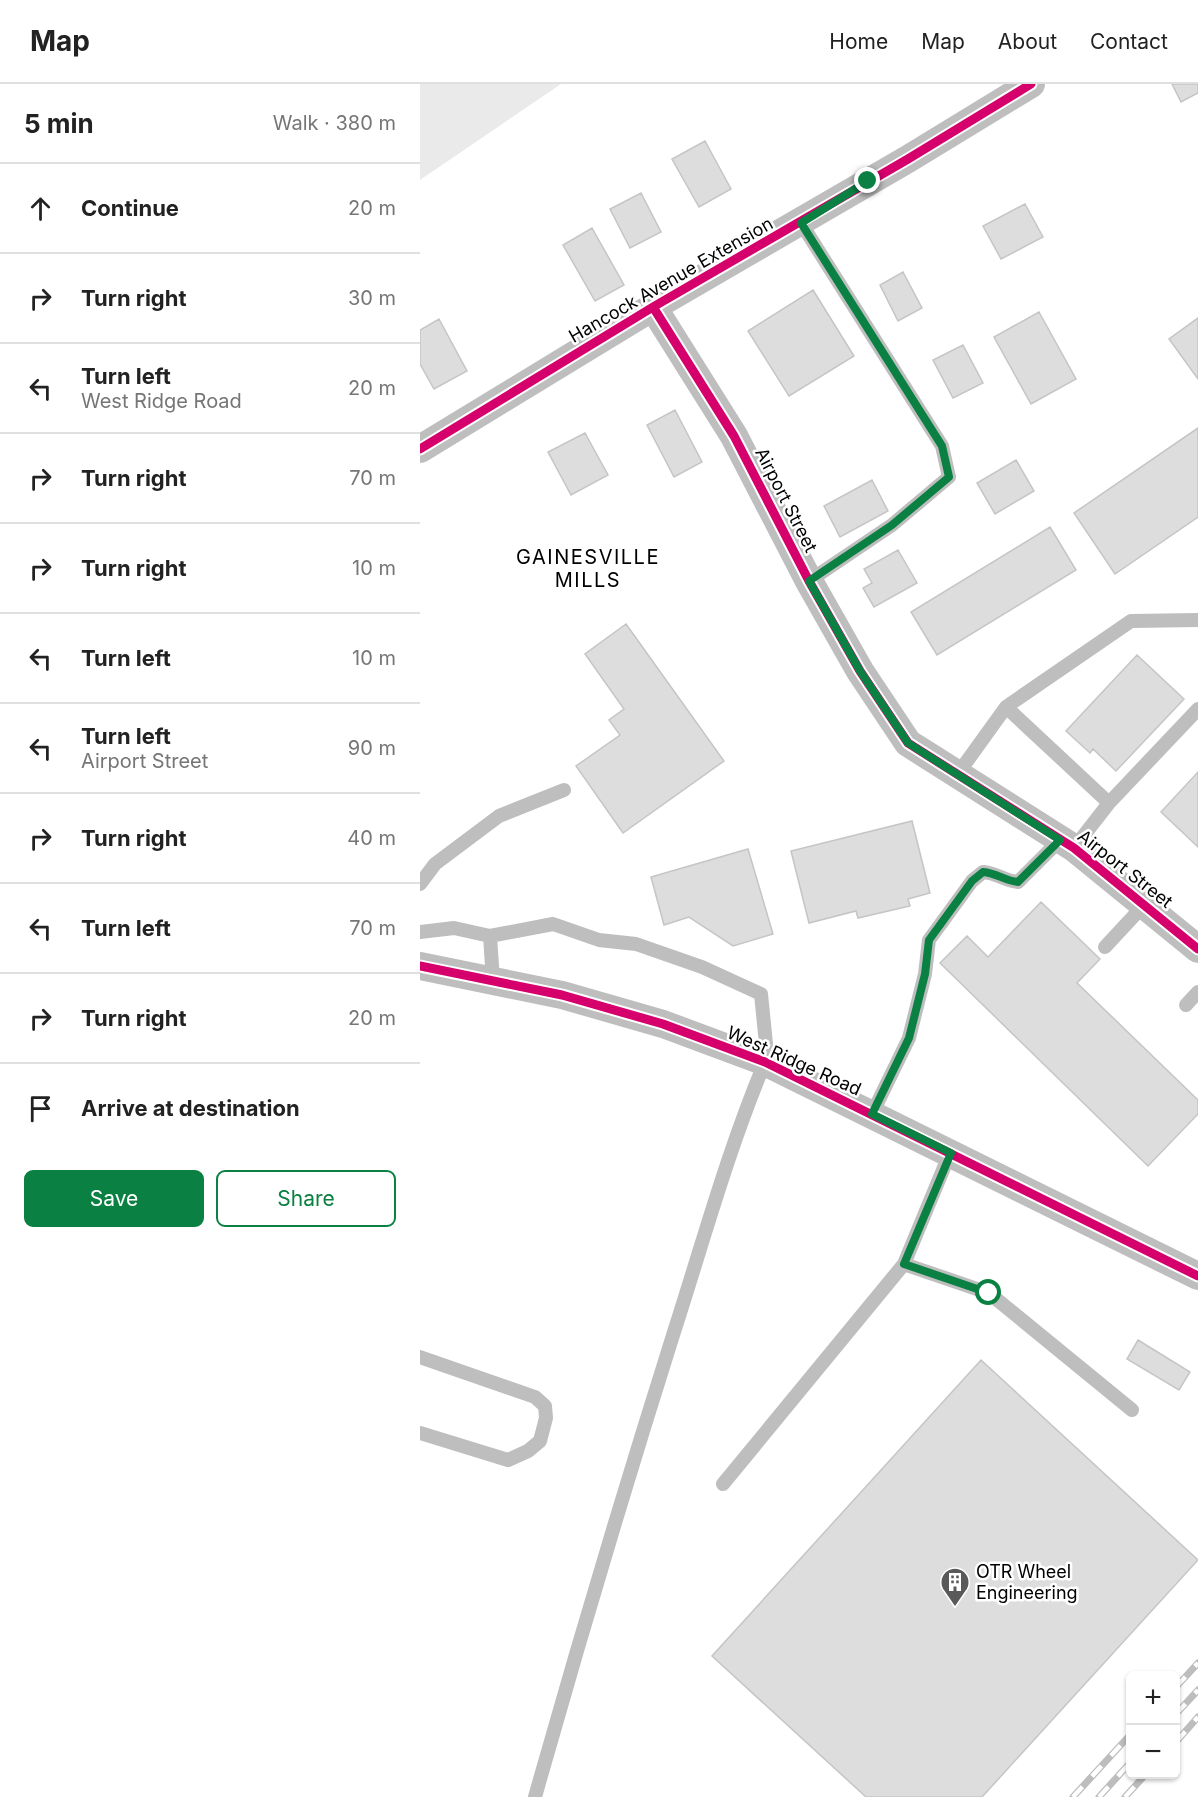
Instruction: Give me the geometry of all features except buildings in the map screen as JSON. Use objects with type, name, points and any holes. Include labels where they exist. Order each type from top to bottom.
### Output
[{"type":"street","name":"Hancock Avenue Extension","points":[[420,449],[1031,84]]},
{"type":"street","name":"Airport Street","points":[[653,308],[734,436],[809,581],[860,671],[908,743],[1067,844],[1198,949]]},
{"type":"street","name":"West Ridge Road","points":[[420,966],[562,995],[663,1024],[767,1063],[1198,1276]]},
{"type":"lane","points":[[801,223],[942,446],[949,477],[892,525],[809,581]]},
{"type":"lane","points":[[957,775],[1006,707],[1131,621],[1198,620]]},
{"type":"lane","points":[[1006,707],[1109,803]]},
{"type":"lane","points":[[872,1114],[909,1038],[925,974],[929,940],[972,881],[983,872],[994,873],[1018,882],[1067,844],[1198,709]]},
{"type":"lane","points":[[420,884],[435,864],[499,816],[564,790]]},
{"type":"lane","points":[[1105,947],[1144,905]]},
{"type":"lane","points":[[420,932],[454,927],[490,936],[553,924],[599,940],[636,944],[712,971],[761,994],[767,1063],[741,1120],[643,1430],[591,1600],[535,1797]]},
{"type":"lane","points":[[490,936],[493,981]]},
{"type":"lane","points":[[1186,1005],[1198,992]]},
{"type":"lane","points":[[723,1484],[904,1264],[951,1153]]},
{"type":"lane","points":[[904,1264],[989,1293],[1132,1410]]},
{"type":"lane","points":[[420,1357],[535,1397],[545,1406],[546,1418],[540,1441],[528,1451],[508,1460],[420,1433]]},
{"type":"shaded area","points":[[420,84],[561,84],[420,180]]},
{"type":"railway","points":[[1180,1683],[1198,1663]]},
{"type":"railway","points":[[1180,1710],[1198,1690]]},
{"type":"railway","points":[[1180,1737],[1198,1717]]},
{"type":"railway","points":[[1073,1797],[1126,1739]]},
{"type":"railway","points":[[1099,1797],[1126,1767]]},
{"type":"railway","points":[[1125,1797],[1141,1779]]},
{"type":"cycle path","points":[[420,449],[653,307],[908,159],[1031,84]]},
{"type":"cycle path","points":[[653,307],[734,436],[809,581],[860,671],[908,743],[1074,848],[1198,949]]},
{"type":"cycle path","points":[[420,966],[562,995],[663,1024],[765,1062],[1198,1276]]},
{"type":"place","name":"OTR Wheel Engineering","points":[[955,1608]]},
{"type":"district","name":"GAINESVILLE MILLS","points":[[588,568]]},
{"type":"route","points":[[868,181],[801,223],[942,446],[949,477],[892,525],[809,581],[860,671],[908,743],[1060,840],[1018,882],[994,873],[983,872],[972,881],[929,940],[925,974],[909,1038],[872,1114],[951,1153],[904,1264],[989,1293]]}]
